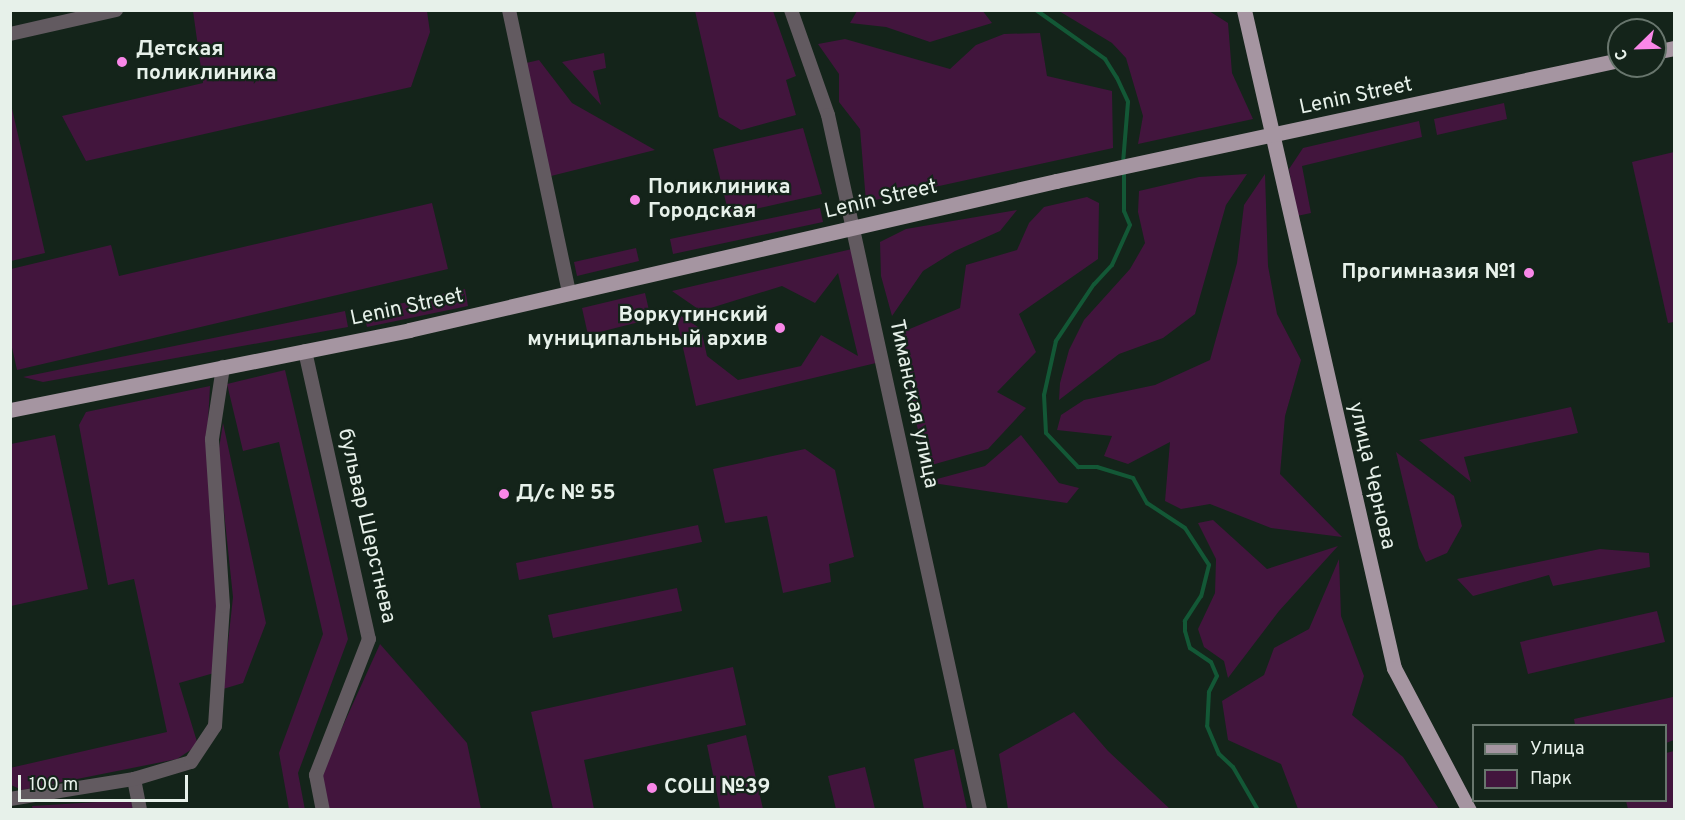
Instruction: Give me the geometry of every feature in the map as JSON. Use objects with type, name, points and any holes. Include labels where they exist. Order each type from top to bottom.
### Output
[{"type":"main road","name":"улица Чернова","points":[[1244,10],[1394,668],[1468,810]]},
{"type":"main road","name":"Lenin Street","points":[[10,410],[305,351],[1056,182],[1607,63]]},
{"type":"street","points":[[10,34],[116,10]]},
{"type":"street","points":[[508,10],[569,293]]},
{"type":"street","name":"Тиманская улица","points":[[791,10],[828,115],[980,810]]},
{"type":"street","name":"бульвар Шерстнева","points":[[305,351],[369,639],[316,775],[323,810]]},
{"type":"street","points":[[10,800],[134,779],[191,762],[215,726],[223,606],[212,439],[222,367]]},
{"type":"street","points":[[134,779],[140,810]]},
{"type":"green space","points":[[982,10],[992,23],[930,42],[886,27],[850,23],[857,11]]},
{"type":"green space","points":[[193,11],[427,11],[430,32],[411,87],[86,161],[62,116],[203,83]]},
{"type":"green space","points":[[695,11],[773,11],[796,76],[786,80],[796,115],[741,130],[719,117]]},
{"type":"green space","points":[[1059,11],[1209,11],[1228,23],[1232,73],[1253,119],[1138,144],[1143,116],[1126,58],[1112,43]]},
{"type":"green space","points":[[1040,33],[1047,76],[1112,91],[1113,148],[866,202],[860,129],[839,102],[839,74],[818,44],[845,39],[950,69],[976,45],[1004,34]]},
{"type":"green space","points":[[604,53],[606,68],[593,71],[601,105],[562,62]]},
{"type":"green space","points":[[539,60],[572,103],[655,150],[547,177],[522,64]]},
{"type":"green space","points":[[10,100],[45,253],[11,261],[10,261]]},
{"type":"green space","points":[[1504,103],[1507,119],[1437,135],[1434,119]]},
{"type":"green space","points":[[1419,121],[1422,137],[1302,166],[1311,213],[1297,216],[1289,169],[1303,148]]},
{"type":"green space","points":[[803,128],[822,194],[729,215],[713,149]]},
{"type":"green space","points":[[1674,152],[1674,322],[1668,323],[1632,162]]},
{"type":"green space","points":[[1247,174],[1226,205],[1195,314],[1163,338],[1119,354],[1059,400],[1060,383],[1069,350],[1084,320],[1130,269],[1145,243],[1138,212],[1139,191],[1199,177]]},
{"type":"green space","points":[[1265,174],[1268,266],[1277,314],[1301,360],[1285,416],[1280,474],[1342,537],[1271,528],[1210,504],[1181,509],[1165,501],[1170,442],[1128,464],[1104,456],[1112,436],[1057,430],[1061,415],[1084,400],[1155,385],[1210,360],[1237,263],[1244,205]]},
{"type":"green space","points":[[1087,197],[1099,203],[1098,259],[1019,314],[1036,352],[997,392],[1026,408],[988,449],[928,466],[909,397],[909,372],[900,333],[960,308],[966,265],[1017,250],[1029,223],[1044,207]]},
{"type":"green space","points":[[432,203],[448,269],[17,370],[11,343],[11,269],[111,245],[119,276]]},
{"type":"green space","points":[[820,208],[823,222],[673,254],[670,239]]},
{"type":"green space","points":[[1017,210],[1000,231],[955,251],[923,271],[892,316],[881,276],[880,242],[906,229]]},
{"type":"green space","points":[[636,248],[639,261],[577,276],[574,262]]},
{"type":"green space","points":[[852,249],[876,363],[696,406],[675,312],[701,329],[707,356],[738,380],[801,366],[821,335],[858,356],[838,273],[815,303],[782,286],[701,311],[672,291]]},
{"type":"green space","points":[[465,289],[468,306],[367,327],[363,312]]},
{"type":"green space","points":[[645,293],[651,319],[588,335],[582,308]]},
{"type":"green space","points":[[345,311],[348,327],[43,382],[23,377]]},
{"type":"green space","points":[[285,370],[348,639],[298,773],[305,810],[289,809],[279,753],[323,634],[279,442],[243,451],[227,384]]},
{"type":"green space","points":[[210,386],[207,440],[219,604],[214,673],[179,683],[198,745],[177,759],[22,790],[11,785],[10,768],[167,732],[134,579],[108,585],[79,425],[86,412]]},
{"type":"green space","points":[[1571,407],[1578,433],[1464,457],[1471,482],[1419,440]]},
{"type":"green space","points":[[223,423],[266,623],[243,683],[223,689],[233,597],[218,455]]},
{"type":"green space","points":[[55,435],[88,589],[11,606],[11,444]]},
{"type":"green space","points":[[1021,435],[1059,483],[1079,488],[1067,503],[926,482],[985,466]]},
{"type":"green space","points":[[805,449],[835,470],[854,557],[829,564],[831,582],[783,593],[767,516],[725,523],[713,469]]},
{"type":"green space","points":[[1396,452],[1454,496],[1462,526],[1447,553],[1426,562],[1419,548]]},
{"type":"green space","points":[[1213,520],[1267,569],[1338,546],[1279,611],[1228,678],[1224,661],[1204,647],[1198,629],[1215,593],[1216,559],[1198,523]]},
{"type":"green space","points":[[698,525],[702,542],[519,580],[516,563]]},
{"type":"green space","points":[[1600,549],[1649,553],[1650,567],[1553,586],[1549,575],[1473,596],[1457,579]]},
{"type":"green space","points":[[1339,559],[1341,616],[1364,676],[1352,715],[1403,757],[1439,809],[1298,809],[1281,764],[1228,740],[1222,701],[1264,675],[1274,648],[1309,629]]},
{"type":"green space","points":[[677,588],[682,611],[553,638],[548,615]]},
{"type":"green space","points":[[1657,611],[1665,642],[1528,674],[1520,642]]},
{"type":"green space","points":[[380,644],[467,743],[481,809],[329,809],[321,774]]},
{"type":"green space","points":[[733,667],[746,725],[584,760],[594,809],[553,809],[531,712]]},
{"type":"green space","points":[[1673,697],[1674,740],[1667,743],[1667,724],[1575,724],[1574,719]]},
{"type":"green space","points":[[1074,712],[1108,751],[1170,809],[1008,809],[999,754]]},
{"type":"green space","points":[[746,735],[763,809],[720,809],[707,745]]},
{"type":"green space","points":[[954,749],[967,809],[924,809],[914,759]]},
{"type":"green space","points":[[1674,751],[1674,809],[1628,809],[1626,802],[1667,802],[1667,753]]},
{"type":"green space","points":[[865,767],[875,809],[836,809],[828,776]]},
{"type":"green space","points":[[131,800],[133,809],[33,810],[32,806]]},
{"type":"waterway","points":[[1036,10],[1105,59],[1117,78],[1128,102],[1123,163]]},
{"type":"waterway","points":[[1124,170],[1124,211],[1130,225],[1112,265],[1094,284],[1056,341],[1044,395],[1046,433],[1078,467],[1097,467],[1133,478],[1147,503],[1185,528],[1209,565],[1201,596],[1185,621],[1185,631],[1190,648],[1211,662],[1217,676],[1209,692],[1207,726],[1219,754],[1233,767],[1258,810]]},
{"type":"place","name":"Детская поликлиника","points":[[122,62]]},
{"type":"place","name":"Поликлиника Городская","points":[[635,200]]},
{"type":"place","name":"Прогимназия №1","points":[[1529,273]]},
{"type":"place","name":"Воркутинский муниципальный архив","points":[[780,328]]},
{"type":"place","name":"Д/с № 55","points":[[504,494]]},
{"type":"place","name":"СОШ №39","points":[[652,788]]}]
